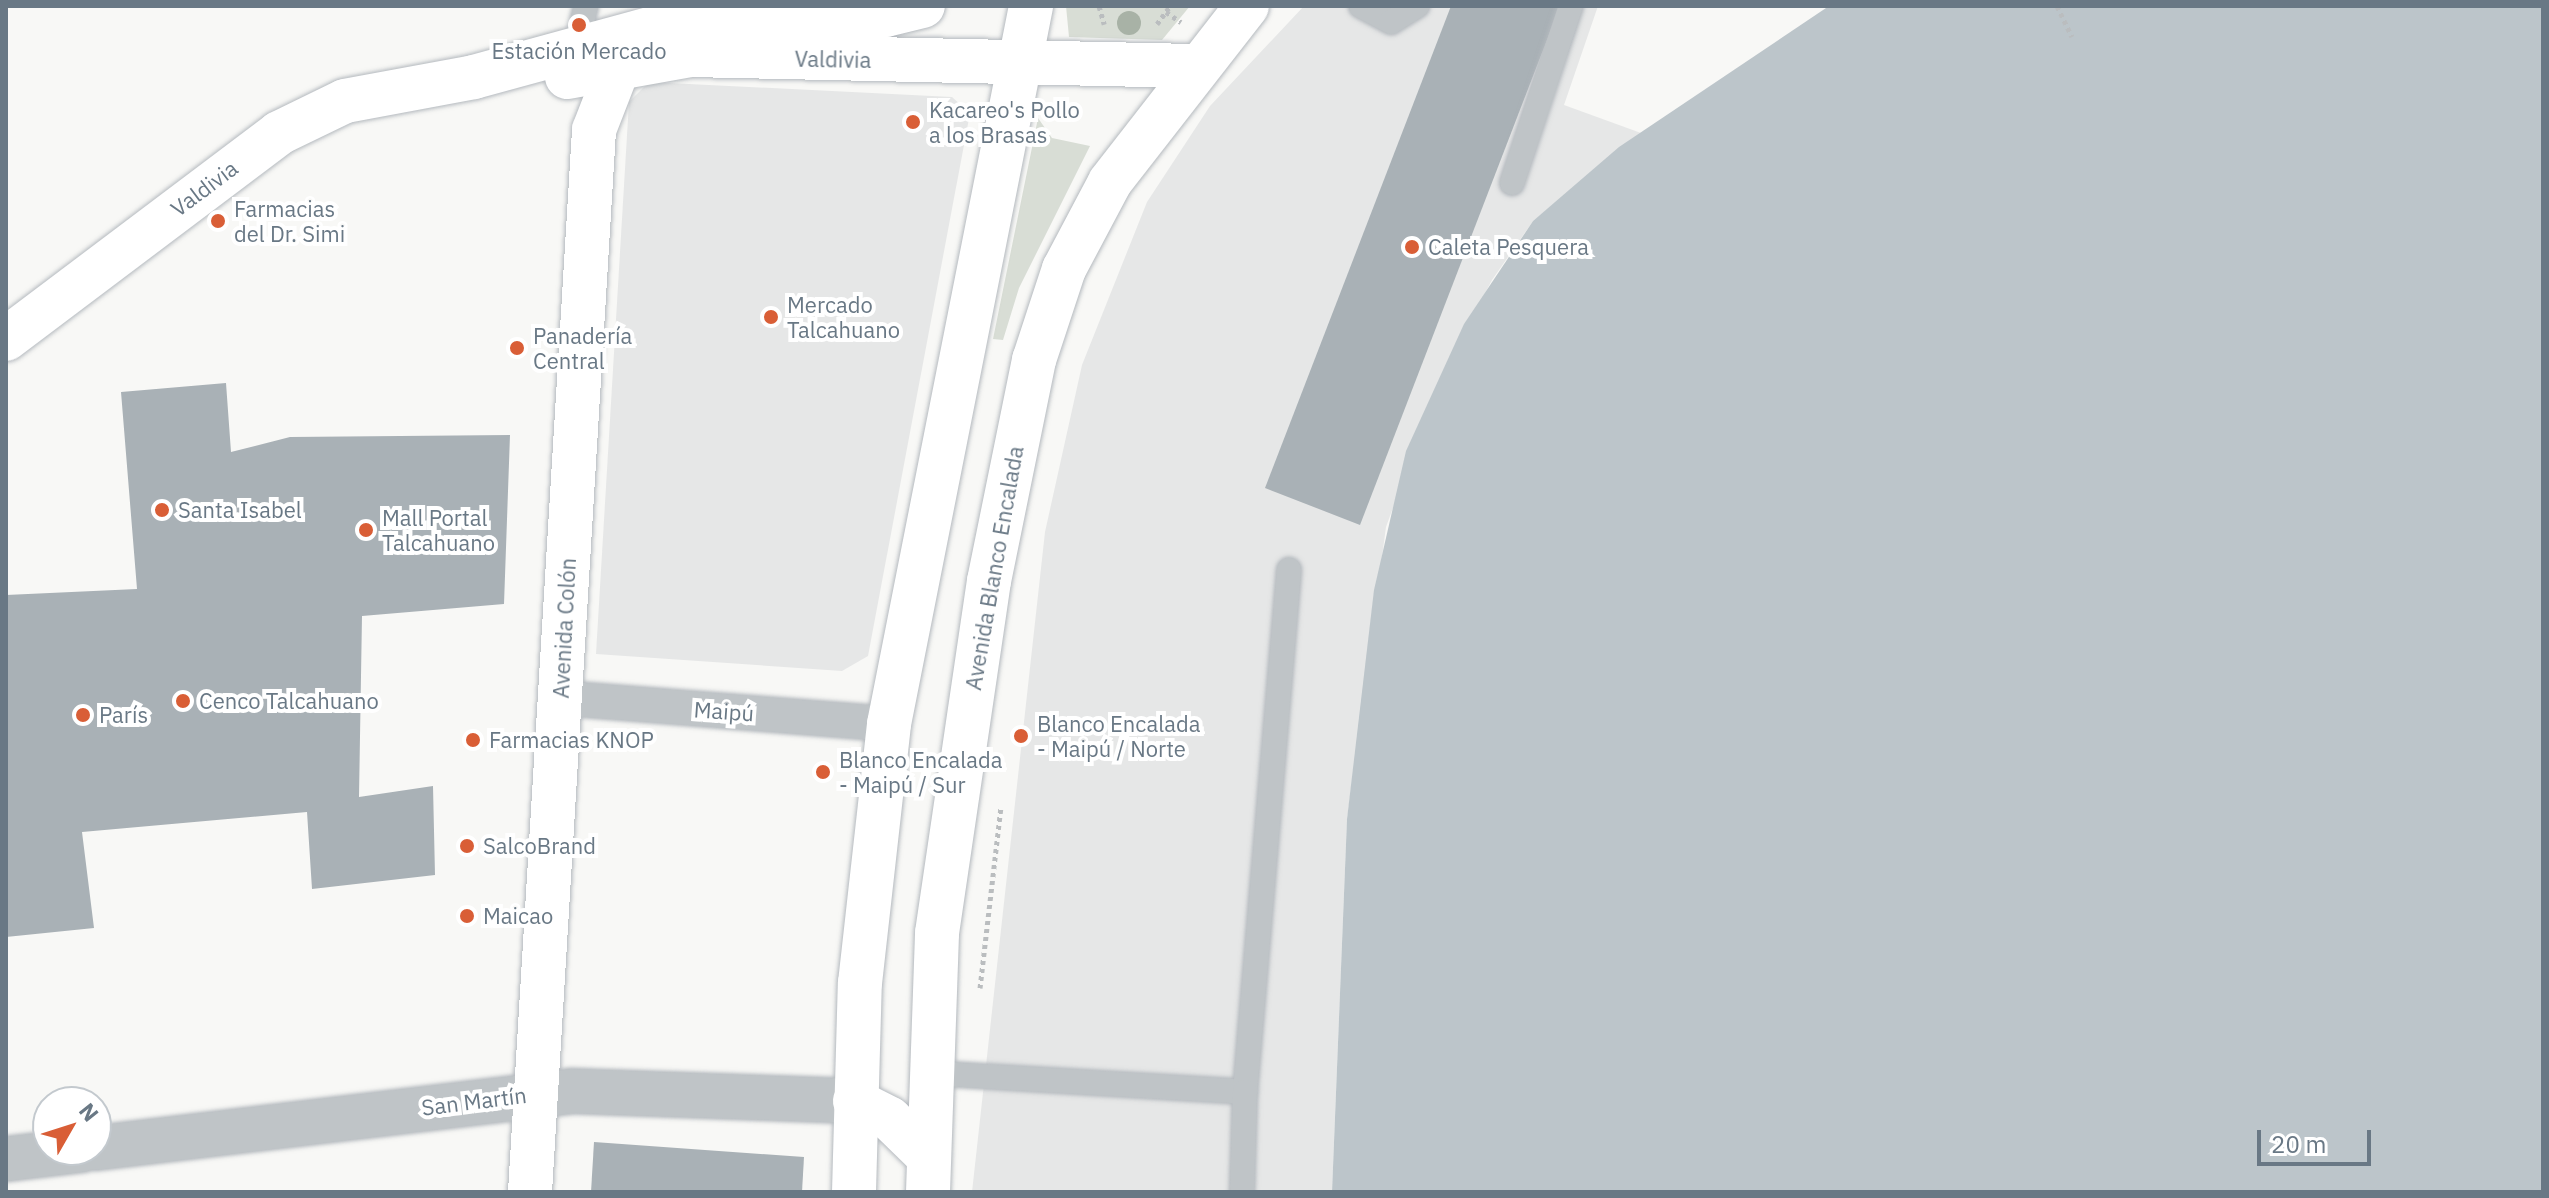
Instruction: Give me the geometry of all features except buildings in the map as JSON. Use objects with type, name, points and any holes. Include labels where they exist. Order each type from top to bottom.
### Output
[{"type":"main road","name":"Valdivia","points":[[474,77],[575,50],[647,18],[690,22],[886,15],[923,6]]},
{"type":"main road","points":[[854,1192],[855,1101],[867,904],[889,724],[1031,6]]},
{"type":"main road","name":"Avenida Blanco Encalada","points":[[928,1174],[928,1073],[963,739],[1034,360],[1085,225],[1195,66],[1247,6]]},
{"type":"main road","name":"Avenida Colón","points":[[530,1192],[594,130],[618,68],[647,18]]},
{"type":"main road","name":"Valdivia","points":[[6,339],[311,115],[389,90],[474,77],[618,68],[690,55],[1195,66]]},
{"type":"main road","points":[[855,1101],[890,1119],[928,1174]]},
{"type":"street","name":"Maipú","points":[[560,698],[889,724]]},
{"type":"street","name":"San Martín","points":[[112,1146],[536,1094],[855,1101]]},
{"type":"street","points":[[6,1159],[32,1156]]},
{"type":"lane","points":[[575,50],[586,6]]},
{"type":"lane","points":[[1361,6],[1391,22],[1417,6]]},
{"type":"lane","points":[[1512,183],[1571,6]]},
{"type":"lane","points":[[1242,1192],[1245,1092],[1289,570]]},
{"type":"lane","points":[[928,1073],[1245,1092]]},
{"type":"path","points":[[2057,6],[2072,37]]},
{"type":"path","points":[[979,995],[1003,792]]},
{"type":"shaded area","points":[[1066,6],[1190,6],[1162,40],[1069,37]]},
{"type":"shaded area","points":[[1304,6],[1598,6],[1564,105],[1641,133],[1533,221],[1492,280],[1441,376],[1386,527],[1347,819],[1332,1192],[972,1192],[1045,532],[1082,365],[1147,202],[1210,106]]},
{"type":"shaded area","points":[[1829,6],[2543,6],[2543,1192],[1332,1192],[1347,819],[1374,590],[1406,451],[1464,324],[1533,221],[1619,147]]},
{"type":"shaded area","points":[[649,82],[952,97],[970,113],[868,656],[842,671],[596,654],[629,102]]},
{"type":"shaded area","points":[[1038,118],[1052,138],[1090,146],[1019,288],[1003,340],[993,339]]},
{"type":"place","name":"Estación Mercado","points":[[579,25]]},
{"type":"place","name":"Kacareo's Pollo a los Brasas","points":[[913,122]]},
{"type":"place","name":"Farmacias del Dr. Simi","points":[[218,221]]},
{"type":"place","name":"Caleta Pesquera","points":[[1412,247]]},
{"type":"place","name":"Mercado Talcahuano","points":[[771,317]]},
{"type":"place","name":"Panadería Central","points":[[517,348]]},
{"type":"place","name":"Santa Isabel","points":[[162,510]]},
{"type":"place","name":"Mall Portal Talcahuano","points":[[366,530]]},
{"type":"place","name":"Cenco Talcahuano","points":[[183,701]]},
{"type":"place","name":"París","points":[[83,715]]},
{"type":"place","name":"Blanco Encalada - Maipú / Norte","points":[[1021,736]]},
{"type":"place","name":"Farmacias KNOP","points":[[473,740]]},
{"type":"place","name":"Blanco Encalada - Maipú / Sur","points":[[823,772]]},
{"type":"place","name":"SalcoBrand","points":[[467,846]]},
{"type":"place","name":"Maicao","points":[[467,916]]}]
